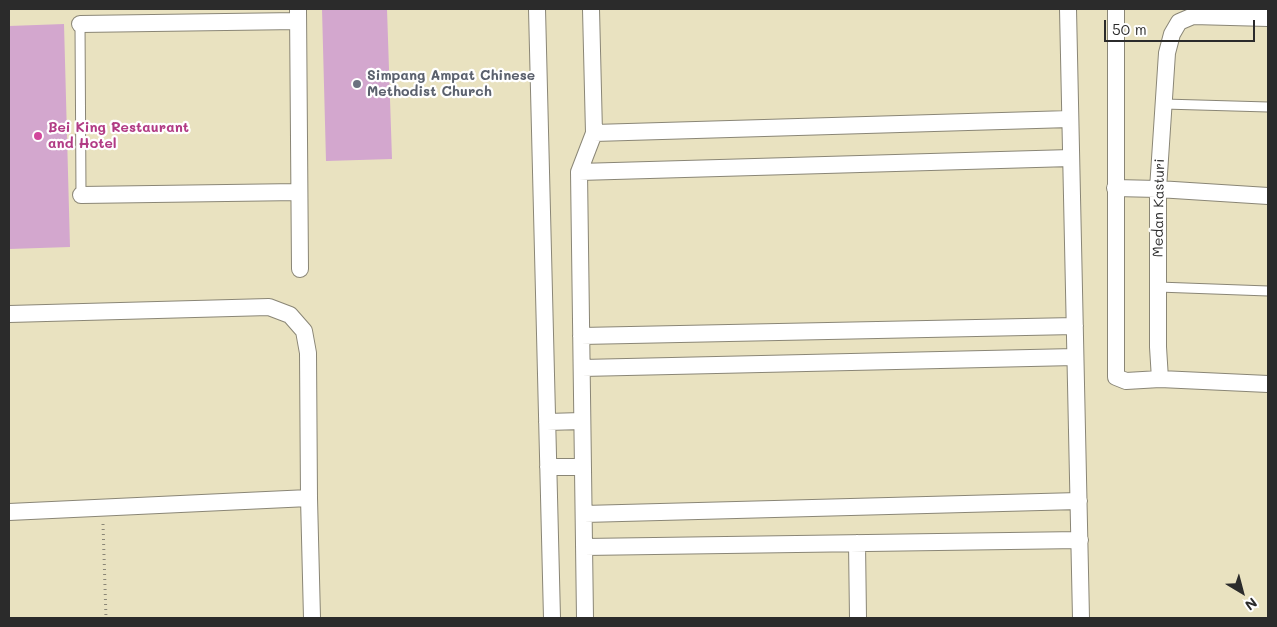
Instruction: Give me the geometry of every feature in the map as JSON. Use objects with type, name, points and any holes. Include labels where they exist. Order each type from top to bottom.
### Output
[{"type":"street","points":[[537,9],[552,618]]},
{"type":"street","points":[[585,618],[579,172],[594,132],[591,9]]},
{"type":"street","points":[[1068,9],[1081,618]]},
{"type":"street","points":[[1116,9],[1116,377],[1126,380],[1268,384]]},
{"type":"street","points":[[80,24],[298,15],[300,268]]},
{"type":"street","name":"Medan Kasturi","points":[[1160,380],[1158,347],[1158,189],[1167,52],[1172,34],[1179,22],[1193,16],[1268,15]]},
{"type":"street","points":[[594,132],[1070,119]]},
{"type":"street","points":[[579,172],[1071,158]]},
{"type":"street","points":[[1115,188],[1268,196]]},
{"type":"street","points":[[80,195],[299,192]]},
{"type":"street","points":[[9,314],[269,307],[290,315],[304,330],[308,353],[312,618]]},
{"type":"street","points":[[581,336],[1075,326]]},
{"type":"street","points":[[582,368],[1075,357]]},
{"type":"street","points":[[547,422],[582,421]]},
{"type":"street","points":[[548,467],[582,467]]},
{"type":"street","points":[[9,512],[309,498]]},
{"type":"street","points":[[584,514],[1079,501]]},
{"type":"street","points":[[584,547],[1080,540]]},
{"type":"street","points":[[857,543],[858,618]]},
{"type":"lane","points":[[80,24],[80,195]]},
{"type":"lane","points":[[1164,104],[1268,107]]},
{"type":"lane","points":[[1158,287],[1268,291]]},
{"type":"path","points":[[102,508],[106,618]]},
{"type":"building","name":"Simpang Ampat Chinese Methodist Church","points":[[322,9],[387,9],[392,159],[326,161]]},
{"type":"building","name":"Bei King Restaurant and Hotel","points":[[64,24],[70,247],[9,249],[9,26]]},
{"type":"place","name":"Simpang Ampat Chinese Methodist Church","points":[[357,84]]},
{"type":"place","name":"Bei King Restaurant and Hotel","points":[[38,136]]}]
